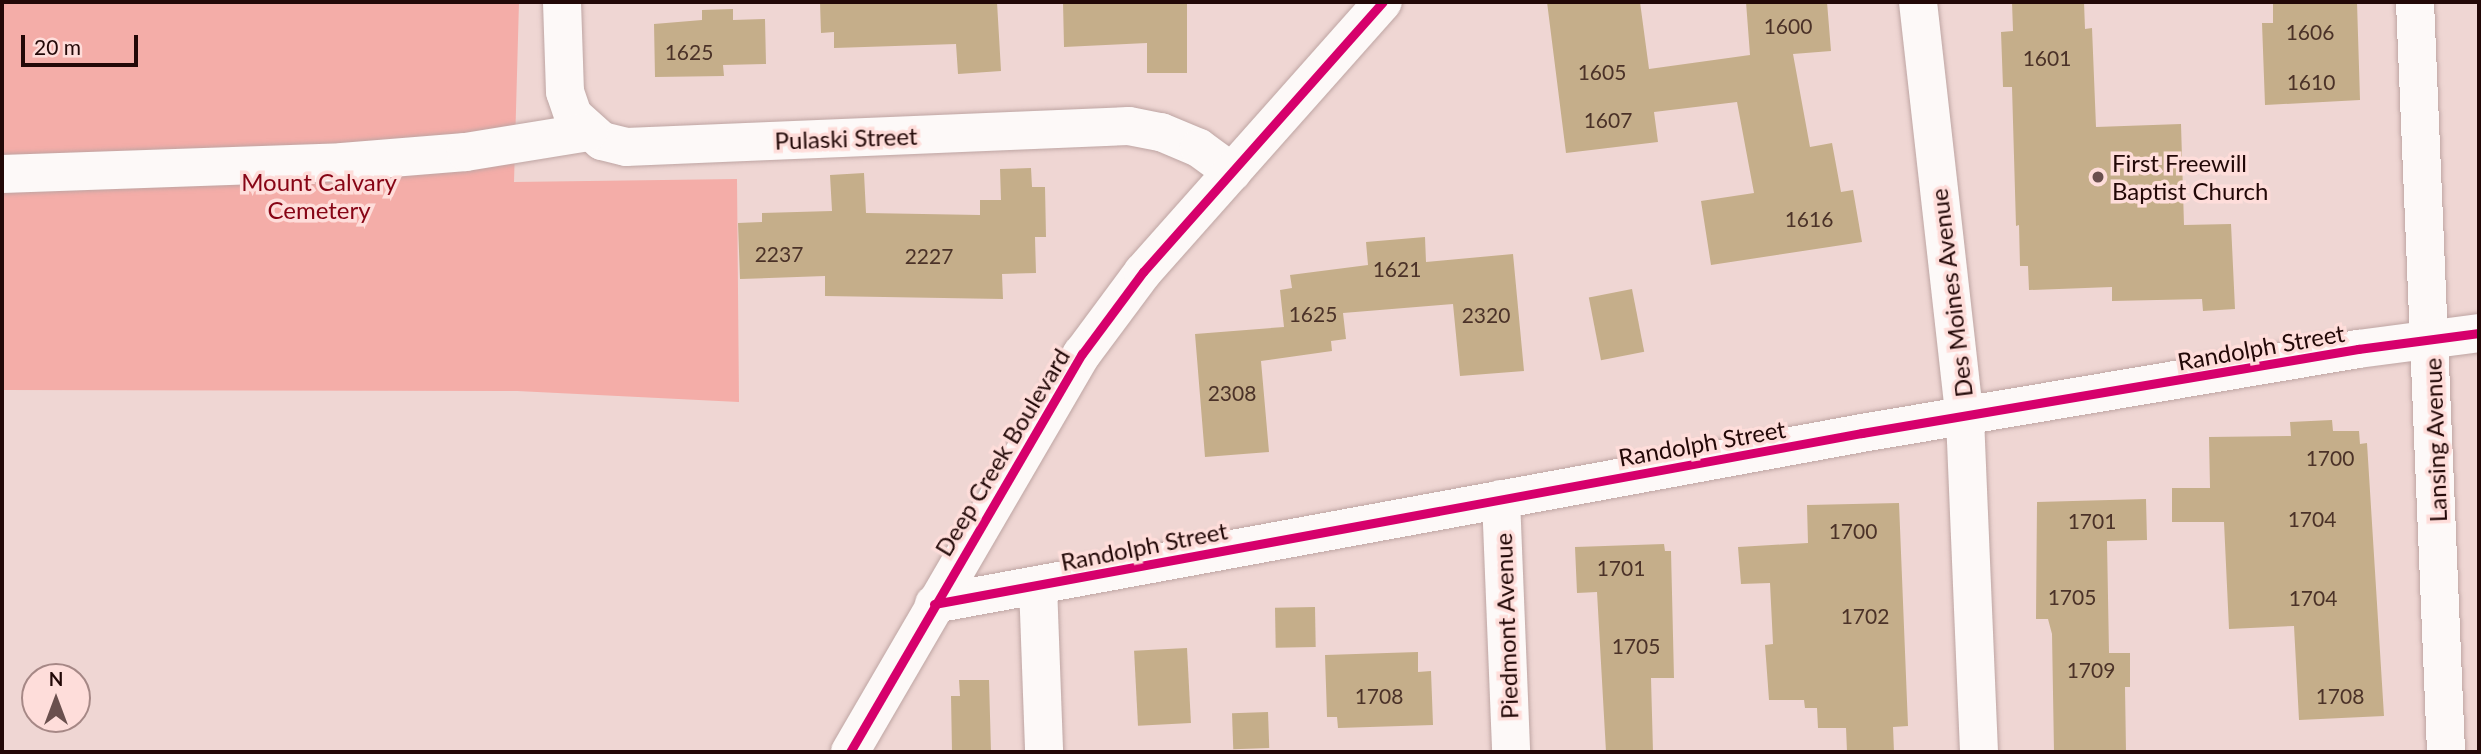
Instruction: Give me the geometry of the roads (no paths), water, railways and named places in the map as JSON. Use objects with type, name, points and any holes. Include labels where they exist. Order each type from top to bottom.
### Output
[{"type":"street","points":[[562,2],[565,92],[573,115],[588,132]]},
{"type":"street","name":"Deep Creek Boulevard","points":[[850,752],[1082,354],[1143,272],[1383,2]]},
{"type":"street","name":"Des Moines Avenue","points":[[1918,2],[1965,418],[1979,752]]},
{"type":"street","name":"Lansing Avenue","points":[[2414,2],[2446,752]]},
{"type":"street","name":"Pulaski Street","points":[[588,132],[626,147],[1129,126],[1161,132],[1199,148],[1232,172]]},
{"type":"street","points":[[2,174],[342,162],[466,152],[588,132]]},
{"type":"street","name":"Randolph Street","points":[[934,604],[1501,499],[2430,339],[2479,333]]},
{"type":"street","name":"Piedmont Avenue","points":[[1501,499],[1511,752]]},
{"type":"street","points":[[1038,586],[1044,752]]},
{"type":"place","name":"First Freewill Baptist Church","points":[[2098,177]]},
{"type":"park label","name":"Mount Calvary Cemetery","points":[[319,196]]}]
